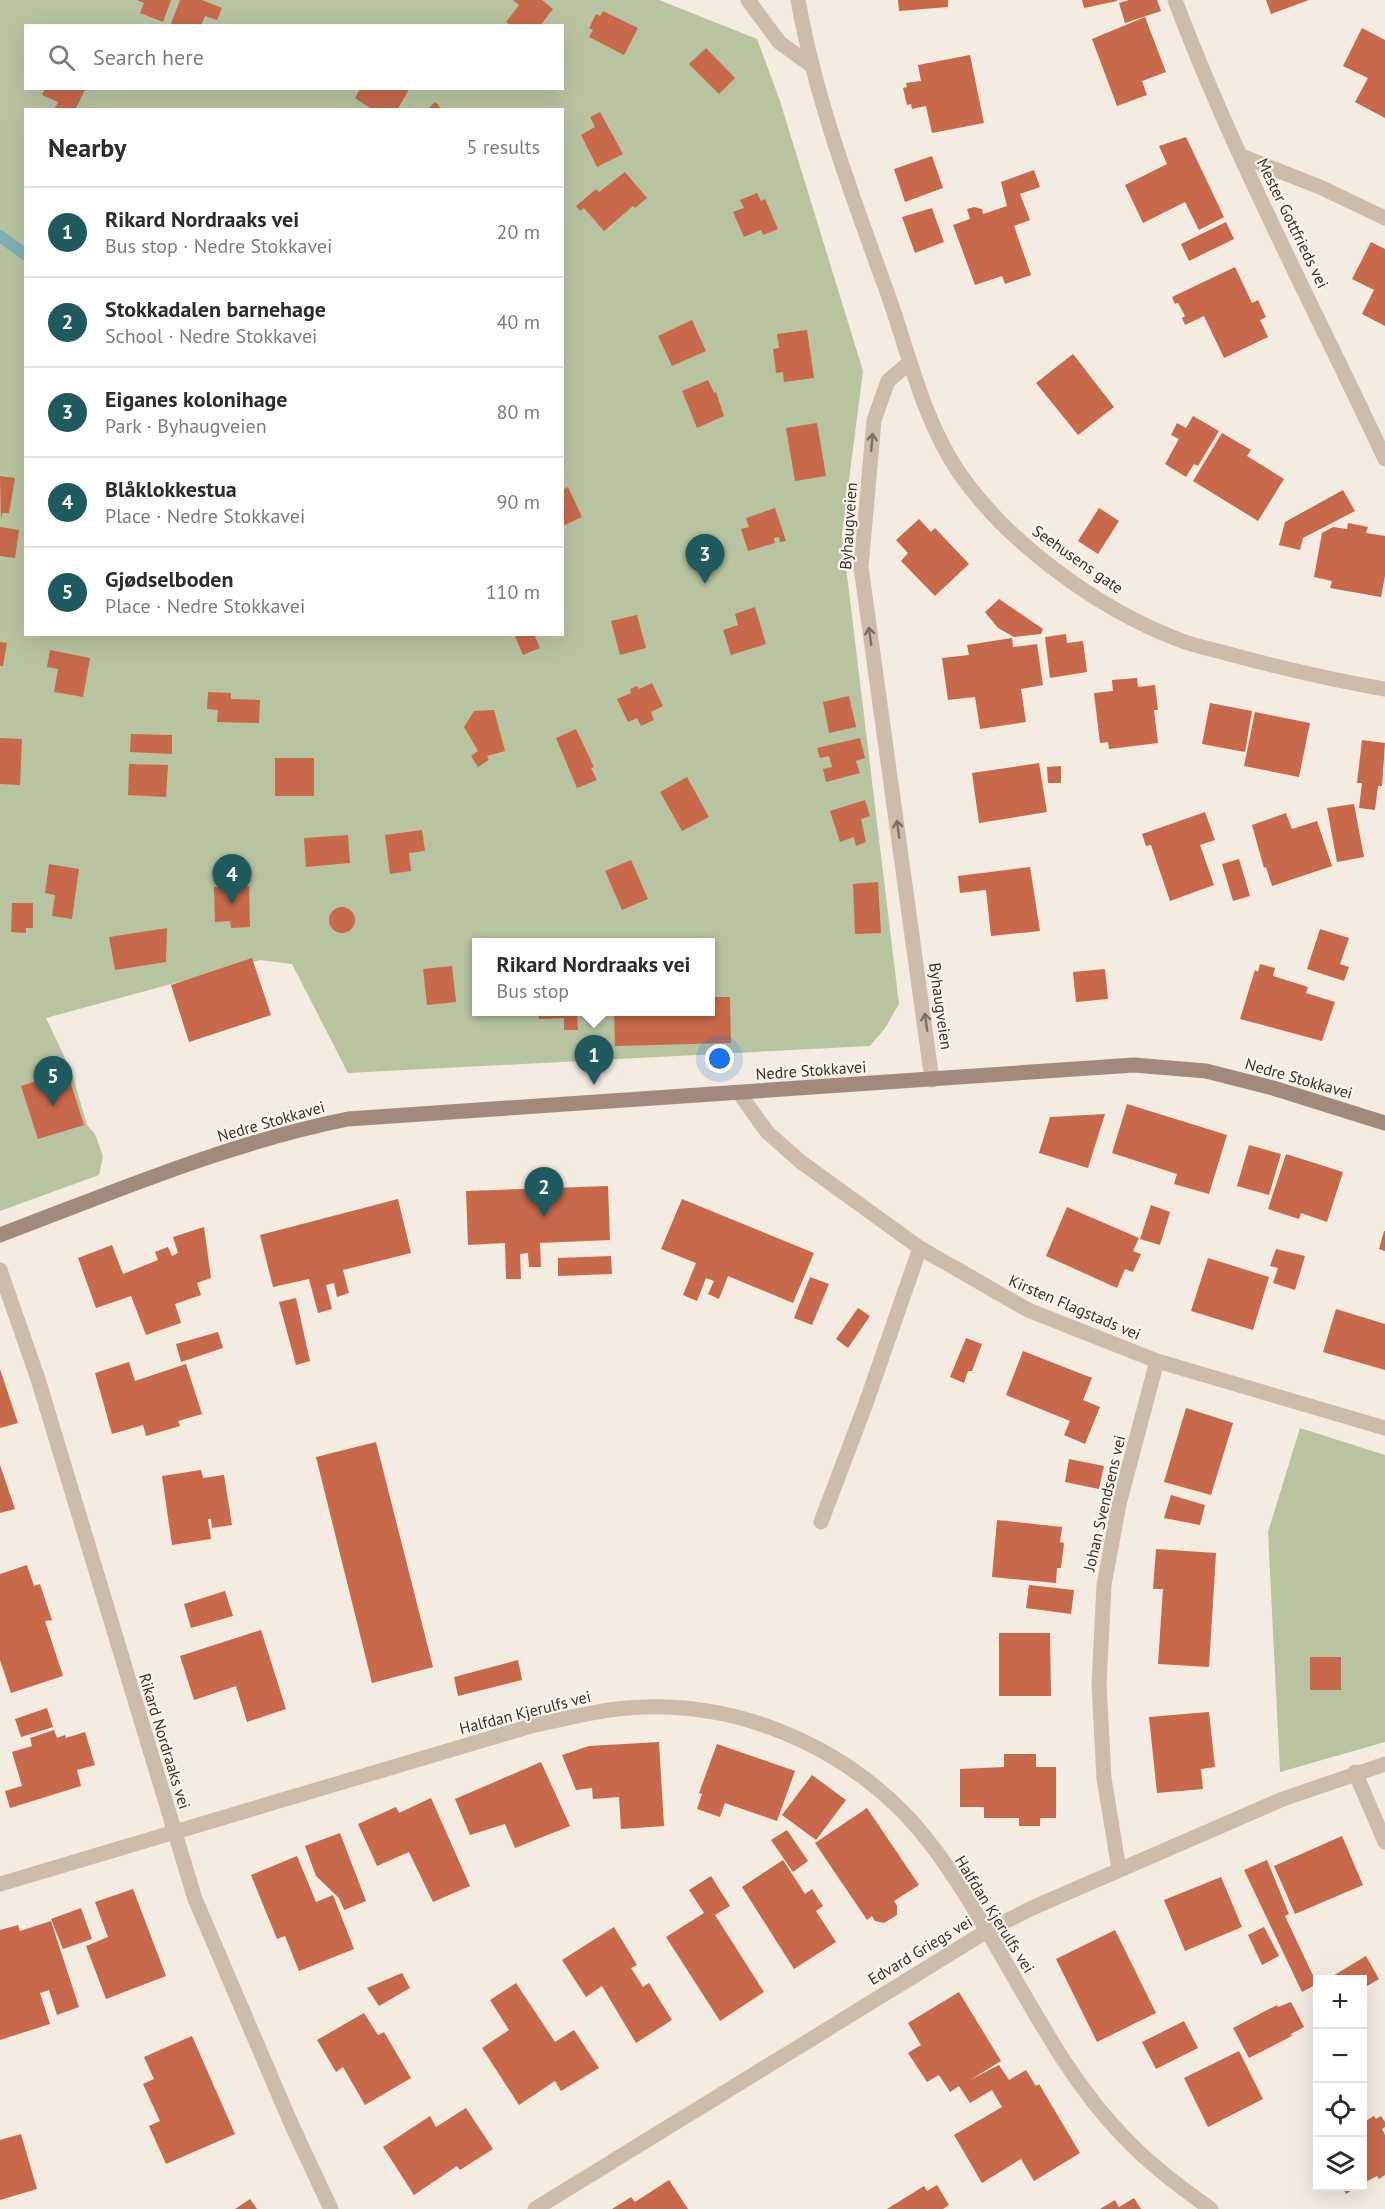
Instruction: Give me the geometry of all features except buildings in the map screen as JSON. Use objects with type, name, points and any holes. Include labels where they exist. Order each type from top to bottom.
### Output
[{"type":"main road","name":"Nedre Stokkavei","points":[[0,1235],[131,1185],[266,1138],[348,1119],[1134,1065],[1206,1071],[1273,1088],[1385,1123]]},
{"type":"street","points":[[748,0],[779,42],[812,66]]},
{"type":"street","points":[[798,0],[812,66],[852,197],[885,285],[909,363]]},
{"type":"street","name":"Mester Gottfrieds vei","points":[[1175,0],[1199,64],[1241,156],[1385,459]]},
{"type":"street","points":[[1241,156],[1320,187],[1385,219]]},
{"type":"street","name":"Seehusens gate","points":[[909,363],[934,426],[958,470],[994,518],[1039,556],[1097,599],[1177,639],[1278,667],[1385,689]]},
{"type":"street","name":"Byhaugveien","points":[[909,363],[888,381],[874,420],[861,567],[932,1080]]},
{"type":"street","name":"Kirsten Flagstads vei","points":[[739,1093],[767,1132],[801,1162],[920,1248],[1028,1310],[1157,1361],[1385,1428]]},
{"type":"street","points":[[821,1522],[865,1406],[920,1248]]},
{"type":"street","name":"Rikard Nordraaks vei","points":[[0,1270],[38,1379],[195,1899],[293,2128],[331,2209]]},
{"type":"street","name":"Johan Svendsens vei","points":[[1119,1870],[1104,1778],[1099,1684],[1104,1585],[1119,1504],[1157,1361]]},
{"type":"street","name":"Halfdan Kjerulfs vei","points":[[0,1884],[531,1726],[597,1711],[643,1707],[687,1708],[780,1730],[835,1756],[906,1816],[951,1874],[1081,2084],[1115,2127],[1170,2180],[1210,2209]]},
{"type":"street","name":"Edvard Griegs vei","points":[[535,2209],[987,1931],[1119,1870],[1283,1799],[1355,1772],[1385,1764]]},
{"type":"street","points":[[1355,1772],[1385,1842]]},
{"type":"green space","points":[[0,0],[659,0],[757,39],[779,98],[863,371],[842,534],[899,1004],[885,1028],[870,1046],[348,1073],[292,964],[260,960],[46,1018],[72,1073],[87,1125],[95,1134],[103,1156],[99,1175],[0,1211]]},
{"type":"green space","points":[[1300,1428],[1385,1455],[1385,1742],[1280,1772],[1268,1532]]},
{"type":"waterway","points":[[0,236],[24,254]]},
{"type":"place","name":"Eiganes kolonihage","points":[[705,584]]},
{"type":"place","name":"Blåklokkestua","points":[[232,904]]},
{"type":"place","name":"Rikard Nordraaks vei","points":[[594,1085]]},
{"type":"place","name":"Gjødselboden","points":[[53,1106]]},
{"type":"place","name":"Stokkadalen barnehage","points":[[544,1217]]}]
